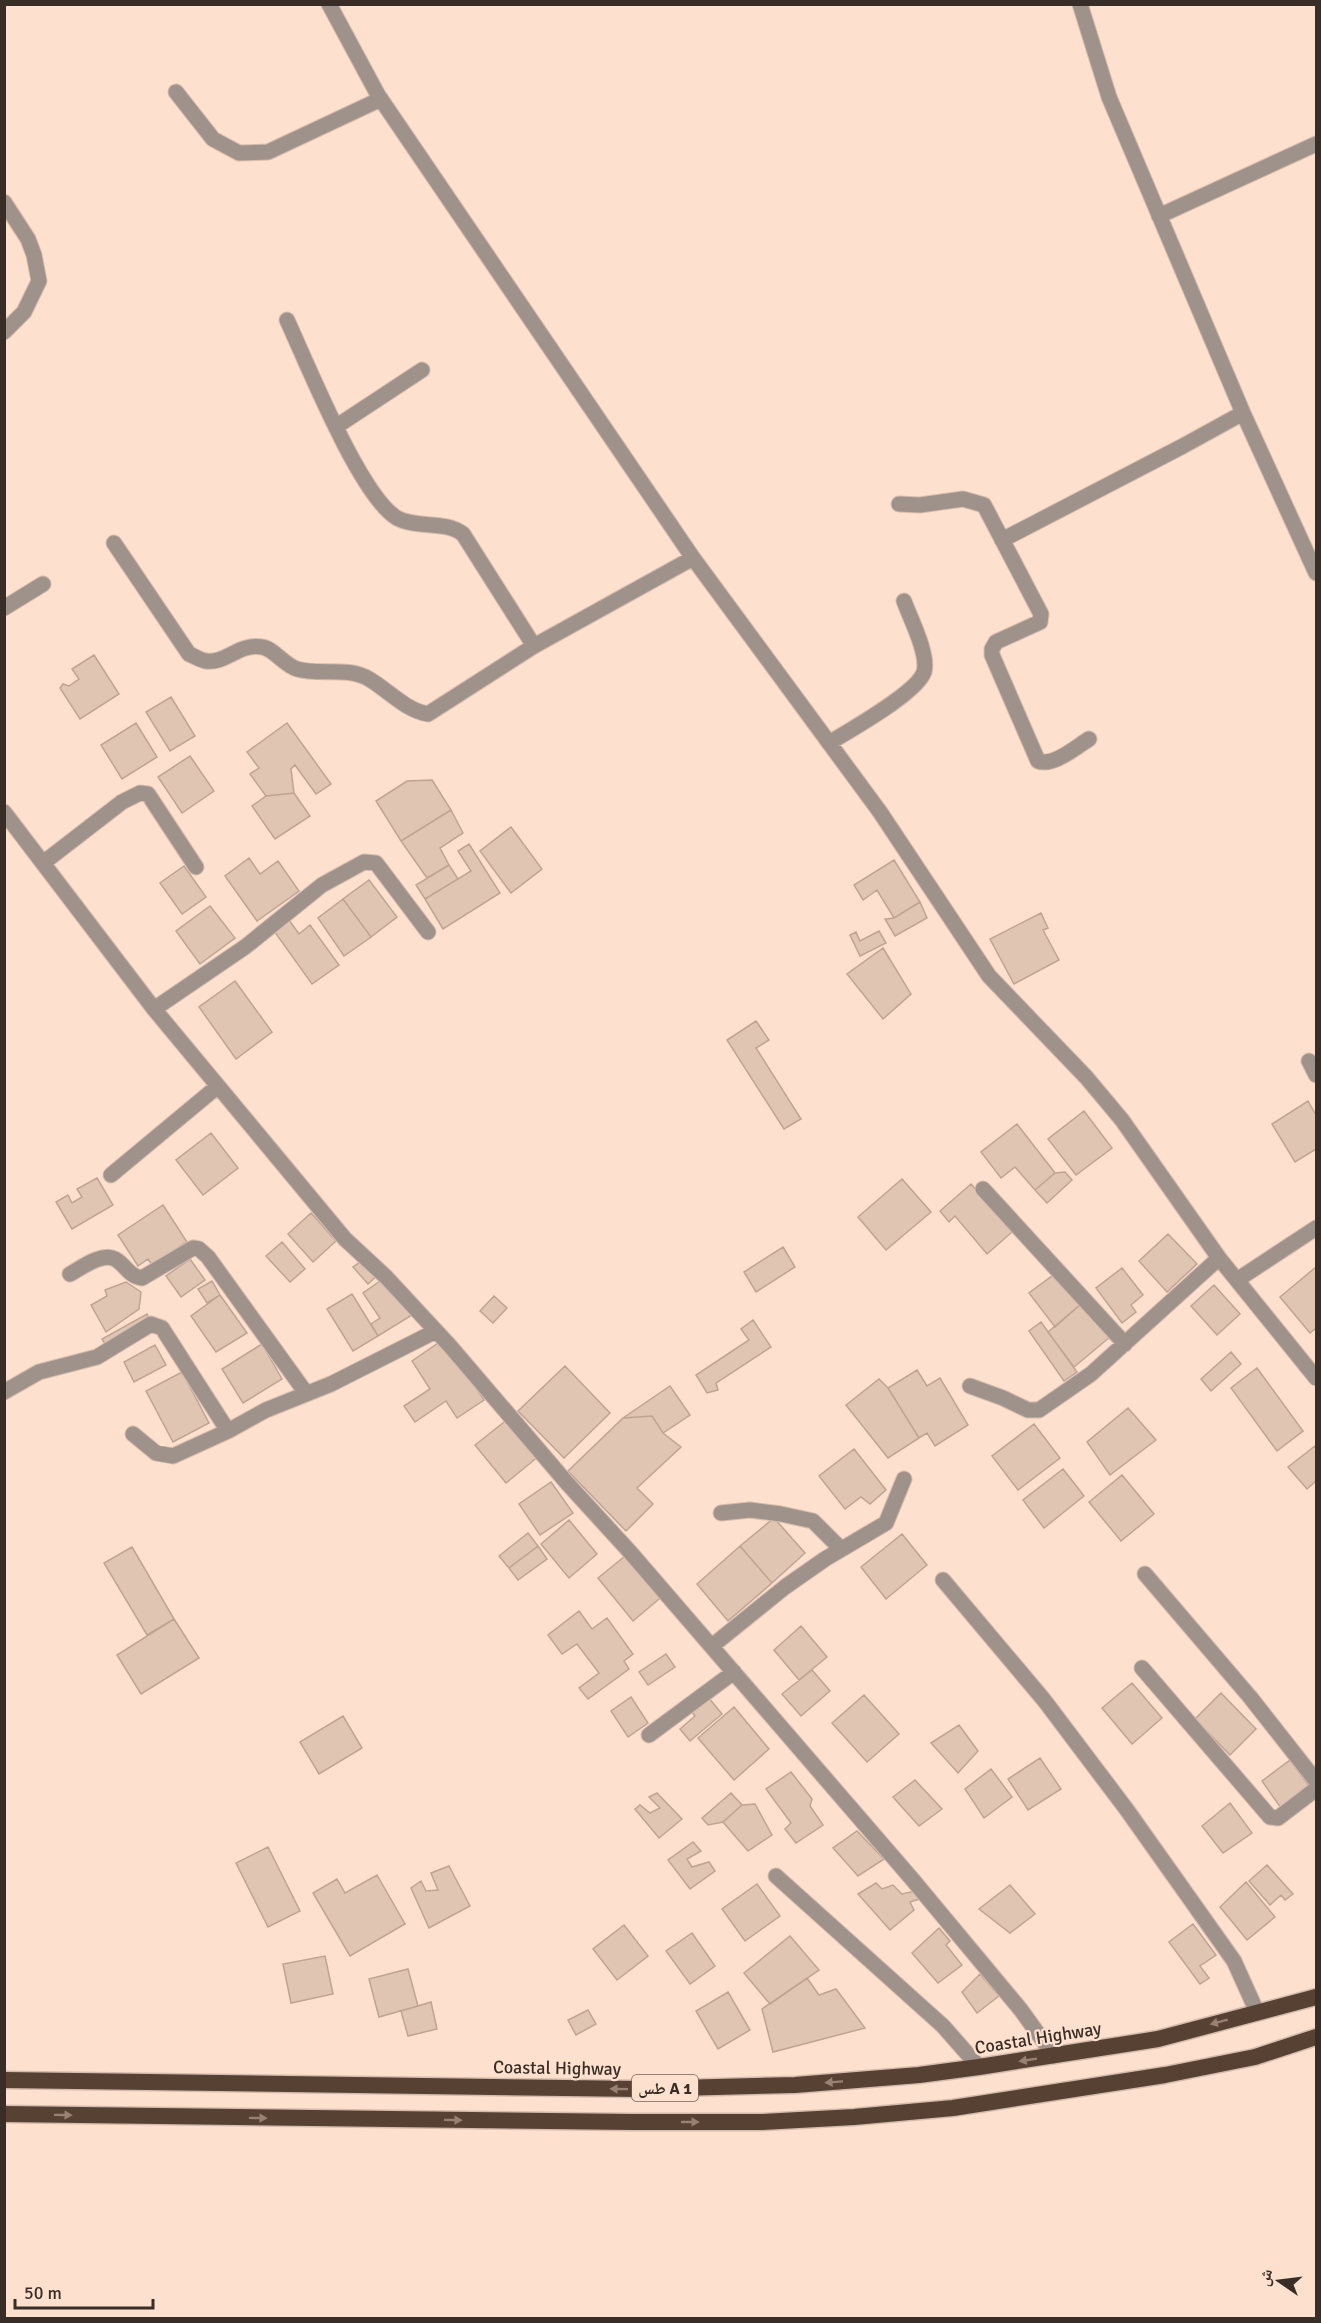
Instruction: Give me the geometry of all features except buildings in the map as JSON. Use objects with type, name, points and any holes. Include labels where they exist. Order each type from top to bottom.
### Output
[{"type":"highway","name":"Coastal Highway","points":[[4,2080],[639,2089],[795,2085],[919,2075],[1054,2056],[1158,2038],[1317,1997]]},
{"type":"highway","name":"طس A 1","points":[[4,2114],[632,2122],[762,2122],[854,2117],[953,2108],[1165,2075],[1255,2057],[1317,2037]]},
{"type":"street","points":[[329,4],[381,99],[693,558],[880,813],[989,976],[1086,1077],[1122,1120],[1219,1258],[1317,1378]]},
{"type":"street","points":[[1086,6],[1109,97],[1243,413],[1317,573]]},
{"type":"street","points":[[176,92],[213,139],[239,153],[268,152],[381,99]]},
{"type":"street","points":[[1159,216],[1317,144]]},
{"type":"street","points":[[4,202],[28,239],[39,281],[24,312],[4,332]]},
{"type":"street","points":[[287,320],[355,466],[386,508],[398,519],[451,528],[463,534],[534,646]]},
{"type":"street","points":[[337,426],[422,370]]},
{"type":"street","points":[[1002,540],[1243,413]]},
{"type":"street","points":[[899,504],[920,505],[963,499],[978,502],[984,506],[1041,614],[1040,622],[1036,625],[996,642],[992,649],[1038,761],[1044,763],[1051,761],[1089,739]]},
{"type":"street","points":[[114,543],[189,654],[207,661],[225,657],[246,646],[265,647],[281,661],[297,669],[354,673],[368,678],[408,706],[428,714],[534,646],[693,558]]},
{"type":"street","points":[[4,608],[43,584]]},
{"type":"street","points":[[829,743],[906,693],[918,682],[925,670],[924,653],[904,601]]},
{"type":"street","points":[[43,863],[122,802],[140,793],[148,794],[196,867]]},
{"type":"street","points":[[4,812],[154,1010],[345,1239],[386,1277],[436,1331],[712,1646],[912,1879],[1021,2010],[1054,2056]]},
{"type":"street","points":[[154,1010],[245,947],[322,885],[364,862],[376,863],[428,932]]},
{"type":"street","points":[[1309,1062],[1317,1075]]},
{"type":"street","points":[[111,1175],[218,1086]]},
{"type":"street","points":[[983,1190],[1125,1344]]},
{"type":"street","points":[[1237,1280],[1317,1228]]},
{"type":"street","points":[[70,1274],[107,1257],[116,1259],[135,1277],[142,1278],[193,1248],[199,1250],[208,1257],[306,1393]]},
{"type":"street","points":[[970,1386],[1028,1410],[1039,1410],[1091,1374],[1219,1258]]},
{"type":"street","points":[[4,1392],[39,1372],[97,1357],[151,1324],[157,1325],[162,1328],[228,1431]]},
{"type":"street","points":[[133,1434],[156,1453],[173,1456],[228,1431],[266,1410],[331,1384],[436,1331]]},
{"type":"street","points":[[712,1646],[785,1587],[886,1523],[904,1479]]},
{"type":"street","points":[[721,1513],[750,1510],[813,1521],[842,1549]]},
{"type":"street","points":[[1145,1574],[1250,1697],[1317,1781]]},
{"type":"street","points":[[943,1580],[1044,1700],[1127,1810],[1234,1961],[1257,2012]]},
{"type":"street","points":[[1142,1668],[1270,1817],[1278,1818],[1317,1789]]},
{"type":"street","points":[[649,1735],[734,1672]]},
{"type":"street","points":[[776,1876],[943,2026],[979,2067]]}]
